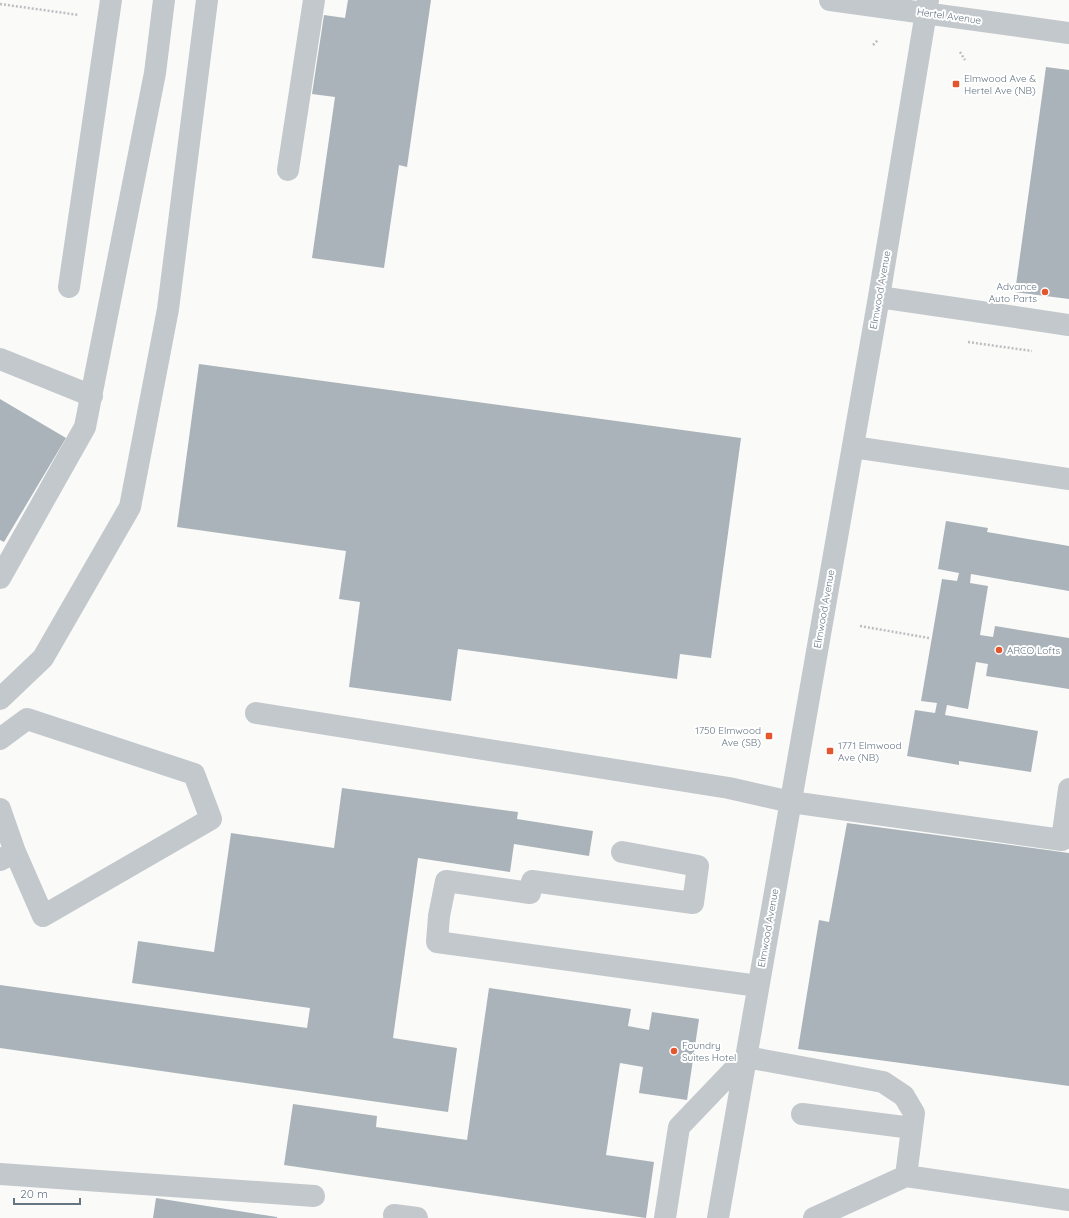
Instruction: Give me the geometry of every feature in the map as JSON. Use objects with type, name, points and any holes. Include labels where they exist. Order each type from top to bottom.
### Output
[{"type":"street","points":[[69,287],[111,0]]},
{"type":"street","points":[[0,578],[86,427],[155,73],[164,0]]},
{"type":"street","points":[[0,699],[43,658],[130,507],[168,309],[207,0]]},
{"type":"street","points":[[288,170],[314,0]]},
{"type":"street","name":"Hertel Avenue","points":[[830,0],[928,7],[1069,33]]},
{"type":"street","name":"Elmwood Avenue","points":[[718,1218],[853,447],[928,7]]},
{"type":"street","points":[[879,297],[1069,325]]},
{"type":"street","points":[[0,359],[92,396]]},
{"type":"street","points":[[853,447],[1069,479]]},
{"type":"street","points":[[256,712],[730,788],[791,802],[1062,840],[1069,789]]},
{"type":"street","points":[[0,739],[27,719],[194,774],[211,819],[43,916],[8,856],[0,809]]},
{"type":"street","points":[[622,852],[698,866],[693,903],[532,881],[530,894],[446,881],[437,942],[758,986]]},
{"type":"street","points":[[665,1218],[678,1127],[746,1057],[883,1082],[904,1096],[913,1120],[906,1176]]},
{"type":"street","points":[[802,1114],[913,1120]]},
{"type":"street","points":[[0,1174],[314,1196]]},
{"type":"street","points":[[814,1218],[906,1176],[1069,1200]]},
{"type":"street","points":[[394,1215],[417,1218]]},
{"type":"path","points":[[0,4],[79,15]]},
{"type":"path","points":[[873,45],[878,40]]},
{"type":"path","points":[[960,52],[965,60]]},
{"type":"path","points":[[968,342],[1032,351]]},
{"type":"path","points":[[860,626],[929,638]]},
{"type":"building","points":[[348,0],[431,0],[407,167],[399,165],[384,268],[312,258],[335,97],[312,94],[324,15],[345,18]]},
{"type":"building","points":[[1046,67],[1069,70],[1069,299],[1015,292]]},
{"type":"building","points":[[199,364],[741,438],[711,658],[680,654],[677,679],[458,649],[451,701],[349,687],[360,602],[339,599],[346,551],[177,527]]},
{"type":"building","points":[[0,399],[66,438],[4,542],[0,540]]},
{"type":"building","name":"ARCO Lofts","points":[[946,521],[988,528],[987,532],[1069,546],[1069,591],[971,574],[970,583],[988,586],[980,635],[993,637],[995,626],[1069,638],[1069,689],[986,676],[988,664],[976,662],[968,709],[947,705],[945,715],[1038,731],[1031,772],[959,761],[959,765],[907,756],[915,710],[935,713],[937,703],[921,701],[942,579],[957,581],[959,573],[938,569]]},
{"type":"building","points":[[342,788],[518,812],[517,819],[593,831],[589,856],[514,844],[510,872],[418,858],[393,1038],[457,1048],[448,1112],[0,1048],[0,985],[307,1028],[310,1008],[132,983],[138,941],[214,952],[231,833],[334,848]]},
{"type":"building","points":[[847,823],[1069,853],[1069,1086],[798,1049],[819,920],[829,922]]},
{"type":"building","points":[[489,988],[631,1009],[628,1026],[649,1030],[652,1012],[699,1019],[687,1100],[639,1093],[643,1067],[620,1063],[606,1155],[654,1162],[646,1218],[284,1165],[293,1104],[377,1116],[376,1127],[467,1140]]},
{"type":"building","points":[[156,1198],[277,1217],[277,1218],[153,1218]]},
{"type":"place","name":"Elmwood Ave & Hertel Ave (NB)","points":[[956,84]]},
{"type":"place","name":"Advance Auto Parts","points":[[1045,292]]},
{"type":"place","name":"ARCO Lofts","points":[[999,650]]},
{"type":"place","name":"1750 Elmwood Ave (SB)","points":[[769,736]]},
{"type":"place","name":"1771 Elmwood Ave (NB)","points":[[830,751]]},
{"type":"place","name":"Foundry Suites Hotel","points":[[674,1051]]}]
